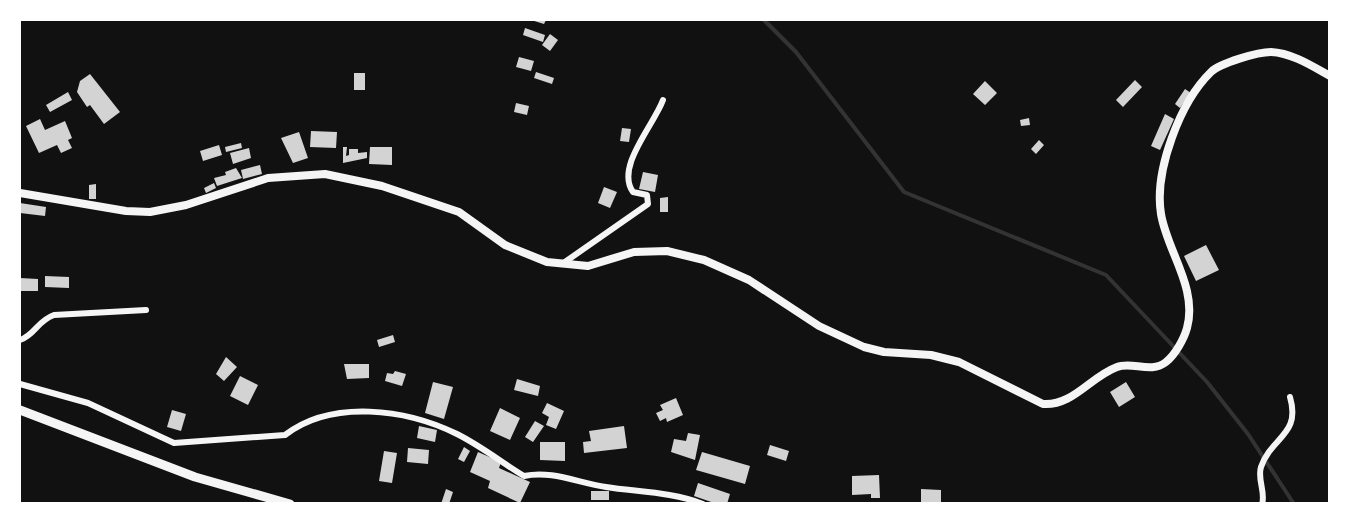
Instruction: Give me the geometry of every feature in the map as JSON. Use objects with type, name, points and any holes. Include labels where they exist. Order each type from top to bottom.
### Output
[{"type":"main road","points":[[20,194],[126,211],[150,212],[186,205],[268,178],[325,174],[382,186],[459,212],[505,245],[547,262],[588,266],[634,252],[667,251],[696,258],[749,280],[819,326],[864,347],[884,352],[931,355],[959,362],[1043,404],[1057,405],[1107,371],[1123,365],[1151,368],[1165,364],[1177,349],[1187,327],[1188,302],[1179,264],[1161,214],[1161,187],[1169,143],[1182,116],[1212,70],[1231,61],[1270,52],[1294,57],[1329,76]]},
{"type":"main road","points":[[20,410],[195,477],[290,504]]},
{"type":"street","points":[[562,265],[648,204],[646,195],[633,192],[627,178],[631,159],[663,100]]},
{"type":"street","points":[[20,340],[32,332],[42,319],[54,315],[146,310]]},
{"type":"street","points":[[20,384],[88,403],[174,443],[279,436],[311,419],[329,414],[374,412],[398,416],[455,433],[524,476],[541,472],[603,487],[678,496],[703,504]]},
{"type":"street","points":[[1263,504],[1262,466],[1268,454],[1292,424],[1295,413],[1290,397]]},
{"type":"building","points":[[531,20],[546,20],[544,24]]},
{"type":"building","points":[[525,28],[545,35],[543,42],[523,35]]},
{"type":"building","points":[[550,34],[558,40],[550,51],[542,45]]},
{"type":"building","points":[[519,57],[534,61],[531,71],[516,67]]},
{"type":"building","points":[[536,72],[554,78],[552,84],[534,78]]},
{"type":"building","points":[[354,73],[365,73],[365,90],[354,90]]},
{"type":"building","points":[[90,74],[120,112],[104,124],[90,105],[87,107],[77,92],[80,81]]},
{"type":"building","points":[[1135,80],[1142,87],[1123,107],[1116,100]]},
{"type":"building","points":[[985,81],[997,93],[985,105],[973,94]]},
{"type":"building","points":[[1185,89],[1191,93],[1180,108],[1175,104]]},
{"type":"building","points":[[68,92],[72,100],[50,112],[46,105]]},
{"type":"building","points":[[516,103],[529,106],[527,115],[514,112]]},
{"type":"building","points":[[1165,114],[1174,119],[1160,150],[1151,146]]},
{"type":"building","points":[[1029,118],[1030,125],[1021,126],[1020,120]]},
{"type":"building","points":[[40,119],[45,130],[65,121],[72,138],[68,140],[72,148],[61,153],[57,145],[39,153],[26,126]]},
{"type":"building","points":[[622,128],[631,129],[629,142],[620,141]]},
{"type":"building","points":[[311,131],[337,132],[336,148],[310,147]]},
{"type":"building","points":[[299,132],[308,158],[293,163],[281,138]]},
{"type":"building","points":[[1039,140],[1044,145],[1036,154],[1031,149]]},
{"type":"building","points":[[241,143],[242,148],[226,152],[225,147]]},
{"type":"building","points":[[219,145],[222,155],[203,161],[200,151]]},
{"type":"building","points":[[343,147],[347,147],[346,156],[349,155],[349,149],[358,149],[358,153],[367,152],[367,158],[343,163]]},
{"type":"building","points":[[370,147],[392,147],[392,165],[369,164]]},
{"type":"building","points":[[249,148],[251,158],[233,164],[230,153]]},
{"type":"building","points":[[260,165],[262,174],[243,179],[241,170]]},
{"type":"building","points":[[236,168],[242,178],[217,186],[214,178],[226,175],[225,172]]},
{"type":"building","points":[[643,172],[658,175],[655,192],[639,189]]},
{"type":"building","points":[[214,183],[216,188],[206,193],[204,188]]},
{"type":"building","points":[[96,184],[96,199],[89,199],[89,185]]},
{"type":"building","points":[[604,187],[617,192],[610,208],[598,203]]},
{"type":"building","points":[[668,197],[668,212],[660,212],[660,198]]},
{"type":"building","points":[[20,203],[46,207],[45,216],[20,213]]},
{"type":"building","points":[[1206,245],[1219,270],[1196,281],[1184,256]]},
{"type":"building","points":[[45,276],[69,277],[69,288],[45,287]]},
{"type":"building","points":[[20,278],[38,279],[38,291],[20,291]]},
{"type":"building","points":[[393,335],[395,342],[379,347],[377,340]]},
{"type":"building","points":[[226,357],[237,367],[224,381],[216,374]]},
{"type":"building","points":[[344,364],[369,364],[369,378],[347,379]]},
{"type":"building","points":[[395,371],[406,374],[402,386],[385,381],[387,373],[393,374]]},
{"type":"building","points":[[240,376],[258,385],[248,405],[230,396]]},
{"type":"building","points":[[517,379],[540,386],[538,396],[514,390]]},
{"type":"building","points":[[433,382],[453,387],[444,419],[425,413]]},
{"type":"building","points":[[1126,382],[1135,397],[1119,407],[1110,392]]},
{"type":"building","points":[[676,398],[683,415],[667,422],[666,418],[660,421],[656,413],[663,410],[660,405]]},
{"type":"building","points":[[547,403],[564,411],[556,429],[546,425],[549,417],[542,413]]},
{"type":"building","points":[[500,408],[520,418],[510,440],[490,431]]},
{"type":"building","points":[[172,410],[186,414],[181,431],[167,427]]},
{"type":"building","points":[[535,421],[544,426],[533,442],[525,437]]},
{"type":"building","points":[[419,426],[437,430],[435,442],[417,438]]},
{"type":"building","points":[[624,426],[627,448],[584,453],[583,442],[591,441],[589,431]]},
{"type":"building","points":[[688,433],[700,435],[695,460],[671,452],[674,439],[686,441]]},
{"type":"building","points":[[540,442],[565,442],[565,461],[540,460]]},
{"type":"building","points":[[770,445],[789,451],[786,461],[767,455]]},
{"type":"building","points":[[464,447],[470,451],[464,462],[458,459]]},
{"type":"building","points":[[408,448],[429,450],[428,464],[407,462]]},
{"type":"building","points":[[384,451],[397,453],[392,483],[379,481]]},
{"type":"building","points":[[478,452],[501,462],[499,468],[530,482],[520,503],[488,488],[490,481],[470,472]]},
{"type":"building","points":[[702,452],[750,466],[745,484],[696,470]]},
{"type":"building","points":[[879,475],[880,498],[871,498],[871,494],[852,495],[852,476]]},
{"type":"building","points":[[698,483],[730,494],[727,504],[717,504],[694,496]]},
{"type":"building","points":[[446,489],[453,492],[449,504],[441,504]]},
{"type":"building","points":[[921,489],[941,490],[941,503],[921,502]]},
{"type":"building","points":[[591,491],[609,491],[609,500],[591,500]]},
{"type":"waterway","points":[[764,20],[796,52],[904,192],[1106,275],[1207,382],[1248,434],[1294,504]]}]
